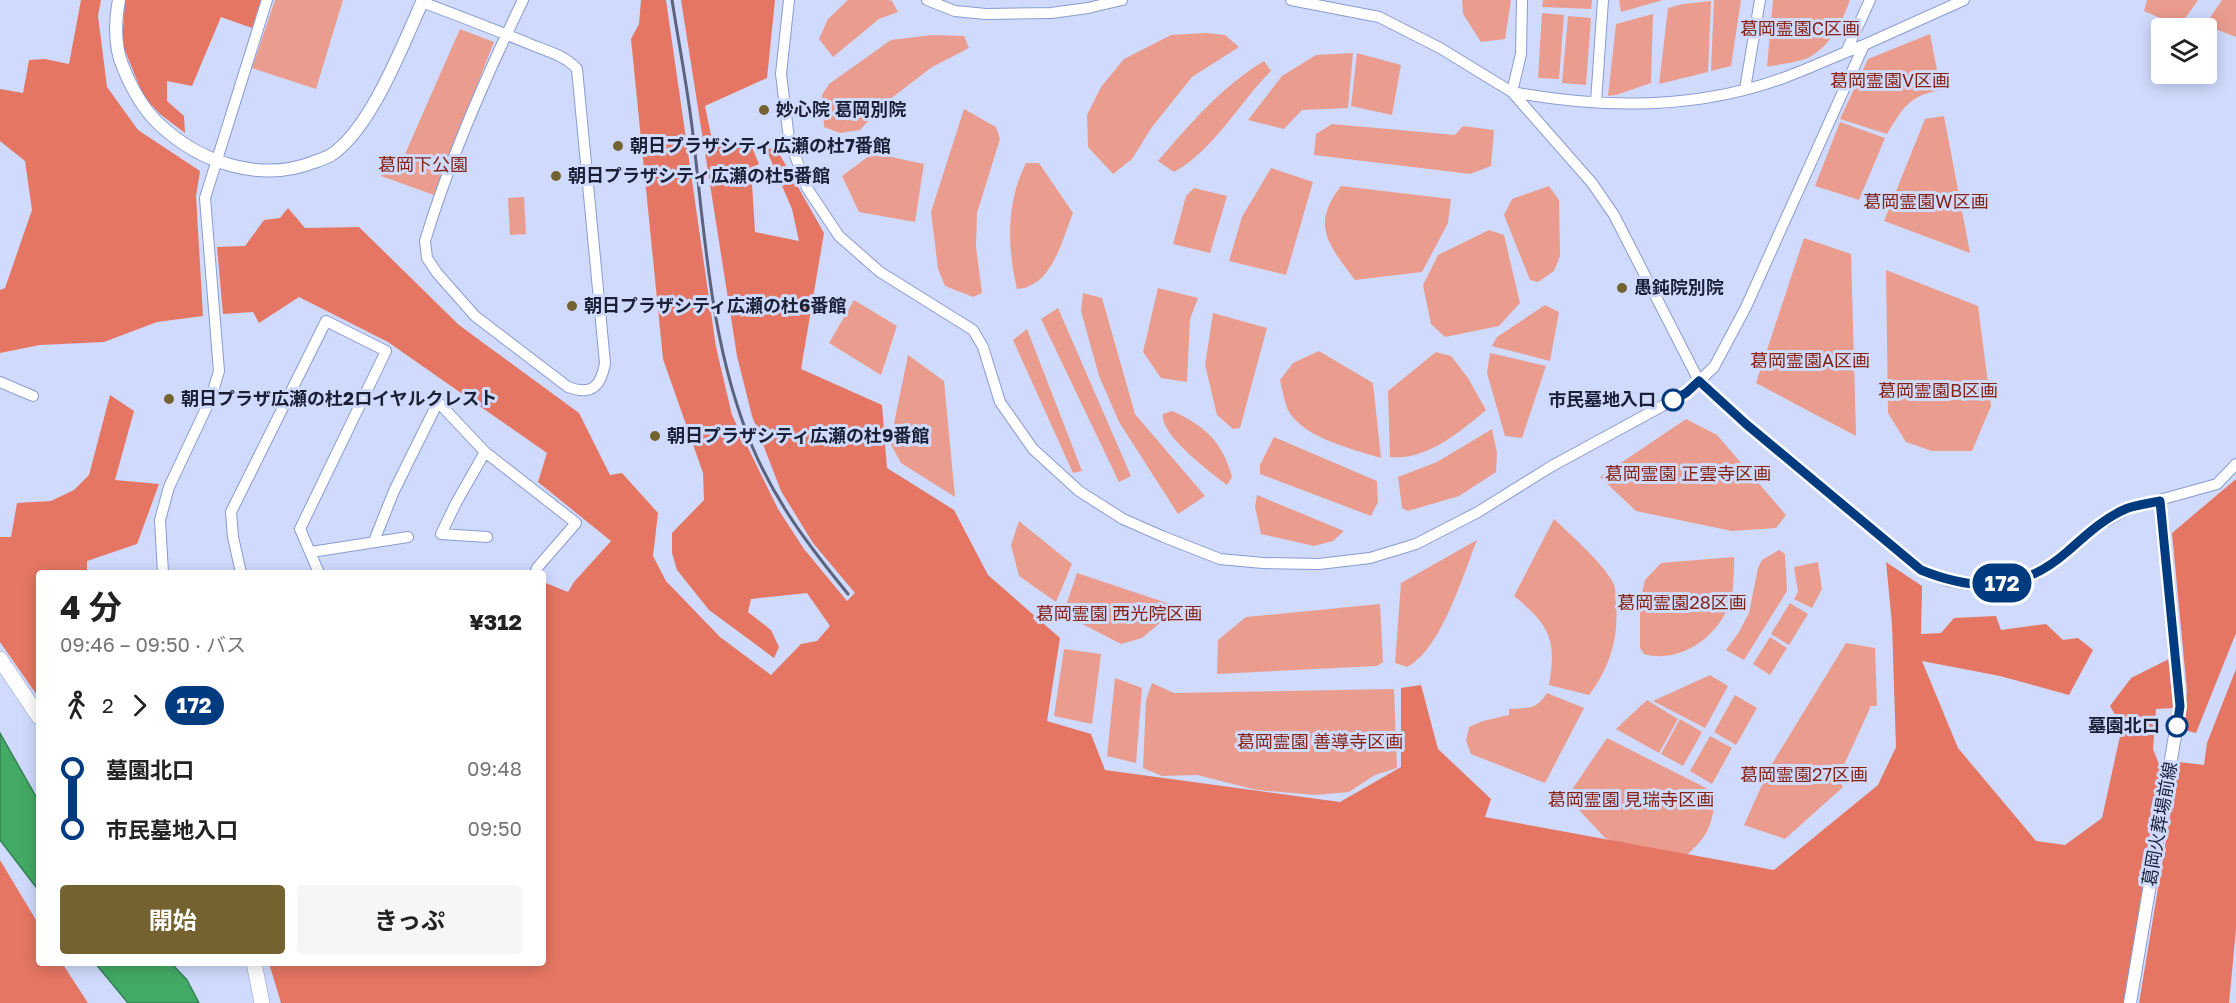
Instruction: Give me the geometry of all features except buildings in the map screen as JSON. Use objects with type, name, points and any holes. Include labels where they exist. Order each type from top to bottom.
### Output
[{"type":"main road","points":[[0,660],[36,713]]},
{"type":"main road","points":[[255,966],[262,1003]]},
{"type":"street","points":[[119,0],[115,21],[116,41],[122,65],[136,94],[159,124],[188,146],[216,160],[243,169],[266,171],[295,168],[330,156],[349,140],[368,114],[423,1],[506,34],[571,62],[577,69],[605,363],[603,379],[583,391],[568,387],[475,316],[437,273],[428,258],[425,242],[465,127],[506,34],[522,0]]},
{"type":"street","points":[[163,570],[160,519],[169,487],[211,398],[219,371],[205,198],[267,0]]},
{"type":"street","points":[[789,0],[781,74],[789,139],[807,188],[838,236],[880,272],[973,330],[983,346],[1000,402],[1033,449],[1088,496],[1123,519],[1164,537],[1220,559],[1319,564],[1370,558],[1416,544],[1478,512],[1552,466],[1686,393],[1714,367],[1746,307],[1864,45]]},
{"type":"street","points":[[927,0],[954,11],[986,14],[1051,13],[1118,0]]},
{"type":"street","points":[[1291,0],[1379,17],[1440,48],[1512,92],[1592,183],[1614,215],[1699,381],[1746,424],[1921,570],[1948,581],[1978,586],[2000,584],[2037,574],[2065,554],[2093,529],[2127,509],[2217,484],[2236,464]]},
{"type":"street","points":[[1338,0],[1351,12]]},
{"type":"street","points":[[1512,92],[1521,54],[1522,0]]},
{"type":"street","points":[[1596,102],[1603,0]]},
{"type":"street","points":[[1745,89],[1760,0]]},
{"type":"street","points":[[1846,52],[1870,0]]},
{"type":"street","points":[[1512,92],[1558,100],[1637,105],[1668,104],[1706,98],[1783,78],[1964,0]]},
{"type":"street","points":[[240,570],[233,537],[231,512],[326,321],[387,351],[300,529],[318,570]]},
{"type":"street","points":[[0,382],[33,396]]},
{"type":"street","points":[[374,541],[394,491],[438,402],[485,452],[576,523],[536,570]]},
{"type":"street","points":[[485,452],[441,534],[487,537]]},
{"type":"street","name":"葛岡火葬場前線","points":[[2130,1003],[2180,706],[2160,501]]},
{"type":"street","points":[[311,552],[408,537]]},
{"type":"green space","points":[[275,0],[343,0],[316,89],[252,68]]},
{"type":"green space","points":[[848,0],[892,1],[898,12],[879,19],[833,57],[819,39],[828,19]]},
{"type":"green space","points":[[1462,0],[1511,0],[1505,39],[1481,42],[1463,14]]},
{"type":"green space","points":[[1543,0],[1592,0],[1591,9],[1542,7]]},
{"type":"green space","points":[[1619,0],[1663,0],[1621,12]]},
{"type":"green space","points":[[1714,0],[1741,0],[1731,66],[1711,71]]},
{"type":"green space","name":"葛岡霊園C区画","points":[[1773,0],[1850,0],[1836,30],[1820,50],[1804,59],[1767,67]]},
{"type":"green space","points":[[2147,0],[2198,0],[2185,18],[2161,18],[2144,11]]},
{"type":"green space","points":[[2222,0],[2236,0],[2236,37],[2217,30],[2217,18],[2210,18]]},
{"type":"green space","points":[[1711,1],[1708,72],[1659,84],[1668,8]]},
{"type":"green space","points":[[1542,13],[1564,15],[1559,79],[1538,78]]},
{"type":"green space","points":[[1653,14],[1651,83],[1608,96],[1616,24]]},
{"type":"green space","points":[[1568,16],[1591,18],[1586,85],[1562,83]]},
{"type":"green space","name":"葛岡下公園","points":[[460,29],[494,42],[434,195],[381,176],[405,154]]},
{"type":"green space","points":[[1206,33],[1225,35],[1239,47],[1192,77],[1152,127],[1132,159],[1113,174],[1088,147],[1087,115],[1101,87],[1124,59],[1171,35]]},
{"type":"green space","name":"葛岡霊園V区画","points":[[1930,34],[1941,90],[1914,99],[1887,134],[1840,119],[1868,59]]},
{"type":"green space","points":[[932,35],[964,36],[969,48],[932,67],[885,103],[860,130],[840,133],[824,127],[822,95],[829,84],[891,40]]},
{"type":"green space","points":[[1353,53],[1348,108],[1302,110],[1284,129],[1248,120],[1282,76],[1316,55]]},
{"type":"green space","points":[[1357,53],[1401,65],[1392,115],[1351,106]]},
{"type":"green space","points":[[1264,61],[1271,71],[1202,151],[1174,172],[1158,161],[1220,94]]},
{"type":"green space","points":[[964,109],[996,127],[1000,139],[977,213],[976,247],[982,293],[973,297],[945,286],[938,269],[931,212]]},
{"type":"green space","name":"葛岡霊園W区画","points":[[1944,116],[1970,253],[1884,221],[1925,119]]},
{"type":"green space","points":[[1840,122],[1885,138],[1859,200],[1815,186]]},
{"type":"green space","points":[[1332,124],[1455,135],[1463,126],[1494,130],[1491,166],[1470,174],[1314,155],[1316,134]]},
{"type":"green space","points":[[873,153],[924,164],[915,222],[859,212],[842,176]]},
{"type":"green space","points":[[1026,163],[1039,163],[1073,213],[1060,248],[1047,271],[1029,286],[1017,289],[1011,257],[1010,225],[1019,178]]},
{"type":"green space","points":[[1271,168],[1313,182],[1286,275],[1229,261],[1242,217]]},
{"type":"green space","points":[[1341,186],[1451,199],[1448,223],[1422,272],[1355,280],[1331,245],[1325,224],[1326,213]]},
{"type":"green space","points":[[1549,186],[1559,200],[1560,256],[1554,271],[1538,282],[1530,280],[1504,215],[1512,199]]},
{"type":"green space","points":[[1194,188],[1227,196],[1210,253],[1173,244],[1186,196]]},
{"type":"green space","points":[[524,197],[526,234],[510,235],[508,198]]},
{"type":"green space","points":[[1489,230],[1504,235],[1520,303],[1499,326],[1445,337],[1431,324],[1423,285],[1438,255]]},
{"type":"green space","name":"葛岡霊園A区画","points":[[1804,238],[1851,254],[1856,436],[1756,383]]},
{"type":"green space","name":"葛岡霊園B区画","points":[[1886,270],[1978,306],[1991,406],[1972,451],[1932,451],[1906,442],[1888,413]]},
{"type":"green space","points":[[1158,288],[1198,298],[1190,319],[1187,382],[1161,378],[1143,352]]},
{"type":"green space","points":[[1083,293],[1102,298],[1135,414],[1205,496],[1178,514],[1119,422],[1099,376],[1081,311]]},
{"type":"green space","points":[[854,300],[897,326],[881,375],[829,343]]},
{"type":"green space","points":[[1545,305],[1559,312],[1550,361],[1492,346],[1497,337]]},
{"type":"green space","points":[[1058,308],[1131,476],[1119,482],[1041,319]]},
{"type":"green space","points":[[1213,313],[1267,328],[1240,428],[1233,429],[1217,415],[1205,365]]},
{"type":"green space","points":[[1027,329],[1082,471],[1073,473],[1013,340]]},
{"type":"green space","points":[[1319,351],[1373,383],[1381,458],[1342,446],[1315,434],[1303,427],[1287,408],[1280,380],[1293,363]]},
{"type":"green space","points":[[1436,352],[1451,356],[1468,378],[1486,410],[1454,436],[1429,450],[1403,457],[1390,457],[1388,391]]},
{"type":"green space","points":[[1490,353],[1546,366],[1522,438],[1505,436],[1487,373]]},
{"type":"green space","points":[[908,355],[944,381],[955,497],[901,463],[890,443]]},
{"type":"green space","points":[[1172,411],[1194,422],[1218,445],[1232,477],[1227,485],[1177,442],[1169,432],[1163,414]]},
{"type":"green space","name":"葛岡霊園 正雲寺区画","points":[[1686,419],[1717,435],[1786,515],[1776,528],[1732,531],[1636,511],[1600,477]]},
{"type":"green space","points":[[1492,429],[1497,453],[1496,472],[1459,496],[1408,511],[1402,508],[1398,477],[1437,462]]},
{"type":"green space","points":[[1274,437],[1377,481],[1378,502],[1371,516],[1260,474],[1260,465]]},
{"type":"green space","points":[[1257,495],[1344,531],[1333,541],[1314,546],[1261,534],[1255,507]]},
{"type":"green space","points":[[1554,519],[1596,560],[1615,587],[1617,616],[1612,652],[1589,695],[1549,685],[1552,655],[1548,634],[1535,616],[1514,596]]},
{"type":"green space","points":[[1019,521],[1072,564],[1056,602],[1019,576],[1011,545]]},
{"type":"green space","points":[[1477,540],[1450,610],[1430,645],[1407,667],[1395,663],[1401,583]]},
{"type":"green space","points":[[1779,550],[1785,554],[1787,591],[1744,660],[1726,650],[1749,613],[1758,568],[1762,560]]},
{"type":"green space","name":"葛岡霊園28区画","points":[[1734,557],[1732,595],[1720,622],[1711,633],[1699,643],[1673,655],[1644,654],[1640,648],[1640,602],[1645,580],[1661,563]]},
{"type":"green space","points":[[1818,562],[1822,589],[1812,608],[1794,599],[1798,592],[1794,567]]},
{"type":"green space","name":"葛岡霊園 西光院区画","points":[[1077,573],[1179,607],[1142,638],[1121,644],[1063,614]]},
{"type":"green space","points":[[1790,603],[1808,614],[1789,645],[1771,634]]},
{"type":"green space","points":[[1380,604],[1383,662],[1377,666],[1217,674],[1218,640],[1246,617]]},
{"type":"green space","points":[[1770,637],[1787,648],[1770,675],[1753,664]]},
{"type":"green space","name":"葛岡霊園27区画","points":[[1846,643],[1875,648],[1877,706],[1871,706],[1838,778],[1843,787],[1785,839],[1744,825],[1770,767]]},
{"type":"green space","points":[[1064,649],[1101,654],[1092,724],[1054,716]]},
{"type":"green space","points":[[1710,675],[1728,686],[1705,728],[1653,701]]},
{"type":"green space","points":[[1115,678],[1142,688],[1136,763],[1107,756]]},
{"type":"green space","name":"葛岡霊園 善導寺区画","points":[[1152,683],[1174,693],[1394,689],[1397,768],[1375,775],[1349,792],[1315,795],[1257,790],[1197,775],[1162,776],[1143,768],[1146,700]]},
{"type":"green space","points":[[1547,693],[1584,708],[1545,783],[1471,754],[1466,741],[1469,727],[1509,715],[1509,709],[1535,705]]},
{"type":"green space","points":[[1735,695],[1757,708],[1736,745],[1714,732]]},
{"type":"green space","name":"葛岡霊園 見瑞寺区画","points":[[1647,700],[1678,719],[1659,753],[1616,729]]},
{"type":"green space","points":[[1680,719],[1702,732],[1683,766],[1661,754]]},
{"type":"green space","points":[[1710,736],[1732,748],[1712,784],[1690,771]]},
{"type":"green space","name":"葛岡霊園 見瑞寺区画","points":[[1607,738],[1716,793],[1712,817],[1705,835],[1674,865],[1605,838],[1567,797]]},
{"type":"shaded area","points":[[81,0],[101,0],[98,16],[107,87],[138,130],[200,171],[196,196],[203,316],[157,322],[104,342],[40,345],[0,353],[0,290],[5,288],[32,210],[25,161],[0,141],[0,89],[23,93],[29,60],[45,59],[69,64]]},
{"type":"shaded area","points":[[125,0],[261,0],[252,28],[221,17],[192,86],[167,81],[167,101],[184,116],[185,133],[160,114],[144,97],[122,43]]},
{"type":"shaded area","points":[[641,0],[666,0],[716,347],[732,415],[778,509],[804,549],[847,601],[855,593],[813,543],[781,491],[752,416],[737,356],[681,0],[775,0],[767,78],[705,106],[712,140],[751,145],[759,164],[751,168],[755,232],[799,241],[792,209],[766,149],[776,148],[824,233],[801,369],[882,405],[887,468],[954,510],[988,575],[1060,638],[1047,721],[1091,734],[1105,770],[1340,802],[1401,767],[1401,688],[1421,685],[1438,749],[1491,799],[1485,817],[1774,870],[1878,785],[1896,747],[1892,624],[1886,562],[1922,586],[1921,634],[1941,633],[1954,618],[1996,616],[2001,630],[2046,624],[2063,640],[2078,638],[2093,650],[2069,695],[2000,676],[1922,661],[1958,748],[2036,841],[2065,845],[2102,818],[2122,727],[2110,706],[2131,678],[2171,658],[2173,708],[2156,709],[2153,749],[2164,777],[2124,1003],[281,1003],[270,966],[546,966],[546,583],[568,592],[574,582],[611,541],[538,482],[547,453],[388,342],[299,297],[259,323],[253,312],[223,314],[217,247],[245,246],[264,220],[280,218],[288,208],[305,228],[359,227],[459,325],[579,413],[610,475],[622,473],[658,513],[653,556],[666,581],[720,637],[771,675],[801,644],[817,641],[830,626],[807,593],[751,599],[748,612],[771,630],[779,647],[774,658],[709,610],[677,570],[672,553],[672,533],[704,500],[703,473],[663,359],[631,39],[639,24]]},
{"type":"shaded area","points":[[110,395],[134,411],[115,480],[159,484],[137,544],[87,561],[87,570],[36,570],[36,694],[0,642],[0,537],[11,537],[17,503],[51,501],[74,490],[89,475]]},
{"type":"shaded area","points":[[2236,479],[2236,633],[2196,733],[2188,731],[2183,723],[2187,691],[2172,533]]},
{"type":"shaded area","points":[[2236,669],[2236,929],[2229,1003],[2139,1003],[2179,762],[2204,765],[2207,743]]},
{"type":"shaded area","points":[[0,733],[36,797],[36,887],[0,840]]},
{"type":"shaded area","points":[[0,860],[36,920],[36,966],[64,966],[88,1003],[0,1003]]},
{"type":"shaded area","points":[[97,966],[174,966],[187,980],[199,1003],[128,1003]]},
{"type":"railway","points":[[672,0],[691,118],[706,253],[718,332],[738,409],[761,467],[783,505],[807,541],[848,594]]},
{"type":"bus line","name":"172","points":[[1673,400],[1686,393],[1699,381],[1746,424],[1921,570],[1948,581],[1978,586],[2000,584],[2037,574],[2065,554],[2093,529],[2127,509],[2160,501],[2180,706],[2177,726]]},
{"type":"place","name":"妙心院 葛岡別院","points":[[764,110]]},
{"type":"place","name":"朝日プラザシティ広瀬の杜7番館","points":[[618,146]]},
{"type":"place","name":"朝日プラザシティ広瀬の杜5番館","points":[[556,176]]},
{"type":"place","name":"愚鈍院別院","points":[[1622,288]]},
{"type":"place","name":"朝日プラザシティ広瀬の杜6番館","points":[[572,306]]},
{"type":"place","name":"朝日プラザ広瀬の杜2ロイヤルクレスト","points":[[169,399]]},
{"type":"place","name":"市民墓地入口","points":[[1673,400]]},
{"type":"place","name":"朝日プラザシティ広瀬の杜9番館","points":[[655,436]]},
{"type":"place","name":"墓園北口","points":[[2177,726]]}]
